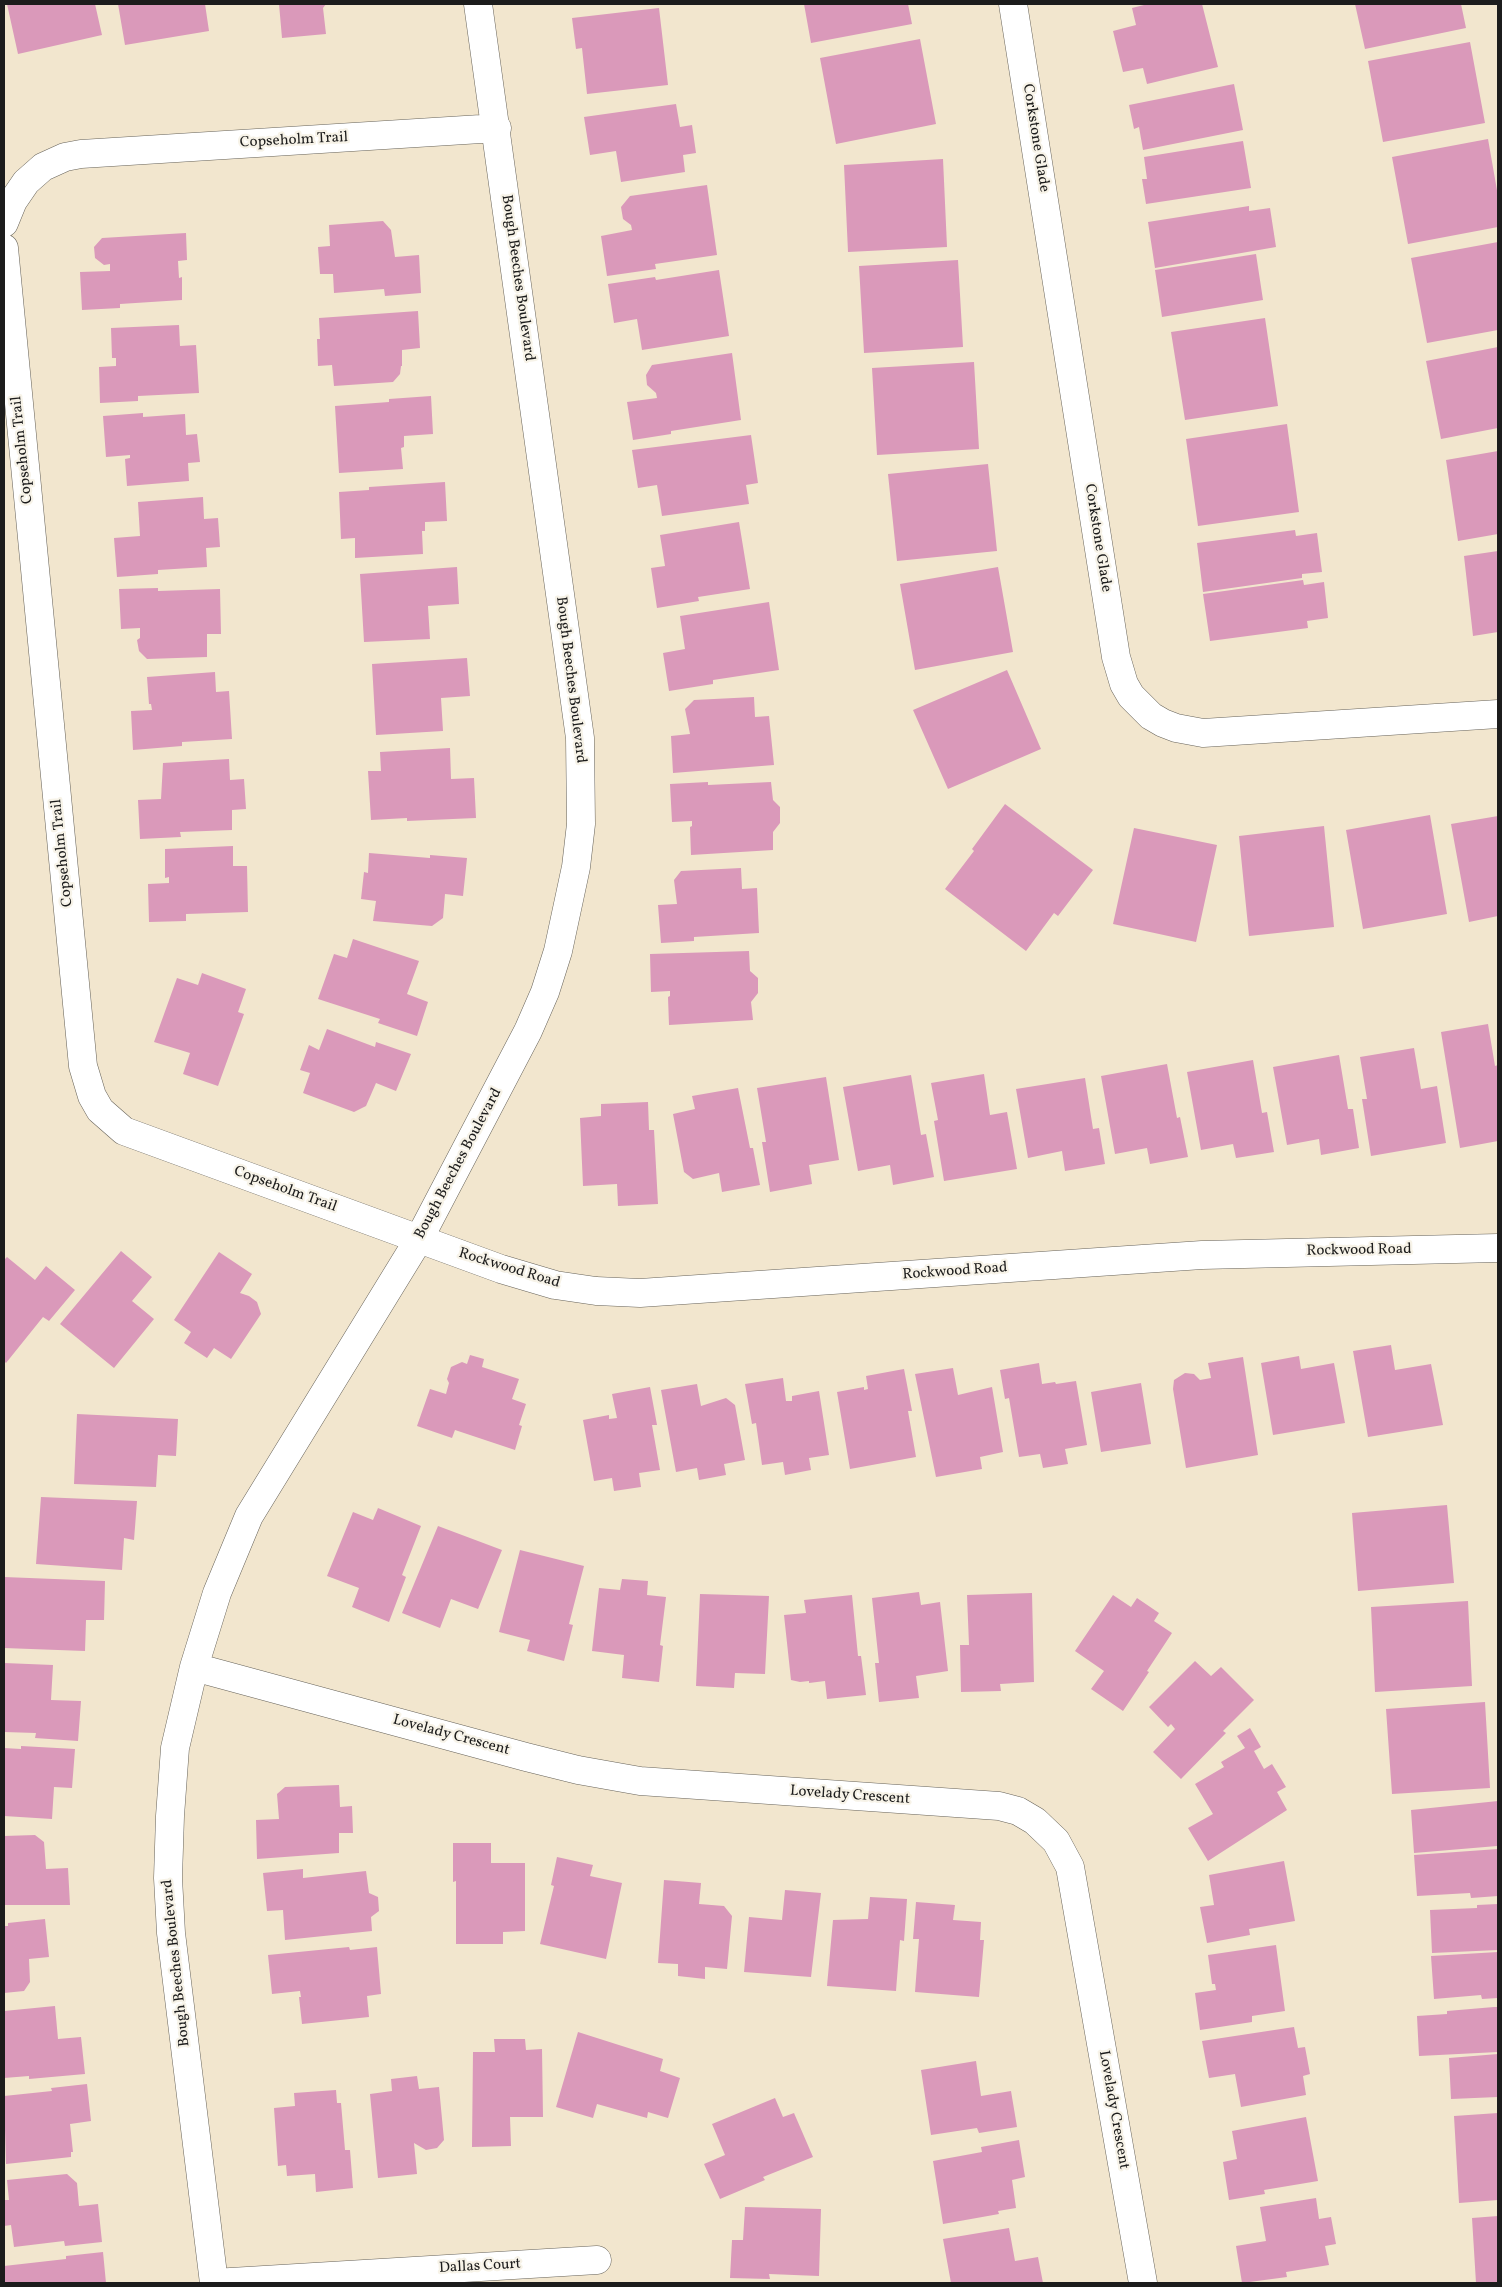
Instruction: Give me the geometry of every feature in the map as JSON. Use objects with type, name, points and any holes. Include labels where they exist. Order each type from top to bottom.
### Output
[{"type":"street","name":"Bough Beeches Boulevard","points":[[214,2283],[171,1934],[168,1878],[175,1748],[194,1667],[217,1593],[249,1516],[419,1239],[510,1070],[545,992],[558,951],[568,909],[580,824],[580,738],[497,128],[478,4]]},
{"type":"street","name":"Corkstone Glade","points":[[1013,4],[1116,657],[1124,684],[1131,696],[1151,716],[1163,723],[1189,732],[1498,714]]},
{"type":"street","name":"Copseholm Trail","points":[[4,222],[12,201],[26,182],[43,166],[65,157],[81,154],[497,128]]},
{"type":"street","name":"Copseholm Trail","points":[[4,248],[83,1066],[92,1096],[112,1122],[139,1138],[419,1239]]},
{"type":"street","name":"Rockwood Road","points":[[419,1239],[501,1269],[555,1285],[596,1291],[640,1293],[1202,1255],[1498,1248]]},
{"type":"street","name":"Lovelady Crescent","points":[[194,1667],[526,1757],[578,1770],[640,1782],[999,1806],[1018,1811],[1035,1820],[1056,1841],[1070,1867],[1143,2283]]},
{"type":"street","name":"Dallas Court","points":[[214,2283],[597,2260]]},
{"type":"building","points":[[7,4],[95,4],[102,35],[18,54]]},
{"type":"building","points":[[118,4],[205,4],[209,31],[125,45]]},
{"type":"building","points":[[279,4],[326,4],[323,8],[326,34],[282,38]]},
{"type":"building","points":[[804,4],[908,4],[912,24],[811,43]]},
{"type":"building","points":[[1148,4],[1202,4],[1218,67],[1147,84],[1143,68],[1123,72],[1113,31],[1136,25],[1132,8]]},
{"type":"building","points":[[1355,4],[1461,4],[1466,28],[1365,49]]},
{"type":"building","points":[[659,8],[668,85],[587,94],[582,48],[576,49],[572,18]]},
{"type":"building","points":[[920,39],[936,124],[836,144],[820,58]]},
{"type":"building","points":[[1470,42],[1485,123],[1383,142],[1368,61]]},
{"type":"building","points":[[1234,84],[1243,130],[1143,150],[1139,127],[1134,129],[1129,105]]},
{"type":"building","points":[[676,104],[680,127],[692,125],[696,153],[683,155],[685,172],[621,182],[616,151],[590,155],[584,117]]},
{"type":"building","points":[[1488,139],[1498,196],[1498,227],[1408,244],[1392,157]]},
{"type":"building","points":[[1243,141],[1251,188],[1146,204],[1142,179],[1147,179],[1144,157]]},
{"type":"building","points":[[943,159],[947,247],[848,252],[844,165]]},
{"type":"building","points":[[707,185],[717,255],[655,264],[656,269],[607,276],[601,236],[632,230],[631,225],[623,219],[621,207],[630,196]]},
{"type":"building","points":[[1249,206],[1249,211],[1270,208],[1276,247],[1155,268],[1148,222]]},
{"type":"building","points":[[383,221],[391,230],[395,257],[419,255],[421,293],[385,296],[384,289],[334,293],[333,274],[320,274],[318,247],[330,246],[329,225]]},
{"type":"building","points":[[186,233],[187,260],[178,261],[179,278],[182,277],[182,300],[120,304],[120,308],[82,310],[80,272],[110,271],[110,264],[104,265],[95,258],[94,247],[102,238]]},
{"type":"building","points":[[1498,242],[1498,330],[1427,343],[1411,258]]},
{"type":"building","points":[[1256,254],[1263,300],[1162,317],[1155,270]]},
{"type":"building","points":[[958,260],[963,347],[864,353],[859,266]]},
{"type":"building","points":[[719,270],[729,336],[642,350],[637,319],[614,323],[608,284],[655,277],[656,280]]},
{"type":"building","points":[[418,311],[420,348],[402,350],[400,374],[393,382],[334,386],[332,365],[318,366],[317,339],[320,339],[319,318]]},
{"type":"building","points":[[1265,318],[1278,406],[1185,420],[1171,332]]},
{"type":"building","points":[[179,325],[180,346],[196,345],[199,393],[138,396],[138,401],[100,403],[99,367],[116,366],[116,358],[112,358],[111,328]]},
{"type":"building","points":[[1498,347],[1498,428],[1441,439],[1426,361]]},
{"type":"building","points":[[732,353],[741,420],[671,431],[671,434],[633,440],[627,402],[657,398],[656,393],[647,385],[646,375],[652,365]]},
{"type":"building","points":[[974,362],[979,449],[877,455],[872,368]]},
{"type":"building","points":[[431,396],[433,434],[404,436],[404,447],[401,448],[403,469],[339,473],[335,406],[389,402],[389,399]]},
{"type":"building","points":[[143,413],[143,417],[185,414],[186,435],[197,434],[200,462],[188,463],[189,481],[127,486],[125,459],[130,458],[130,455],[106,457],[103,416]]},
{"type":"building","points":[[1287,424],[1299,512],[1198,526],[1186,439]]},
{"type":"building","points":[[751,435],[758,483],[746,485],[749,504],[662,516],[657,485],[638,488],[632,450]]},
{"type":"building","points":[[1498,451],[1498,534],[1458,541],[1446,460]]},
{"type":"building","points":[[988,464],[997,551],[897,561],[888,474]]},
{"type":"building","points":[[445,482],[447,521],[425,522],[425,531],[422,531],[423,554],[355,558],[355,538],[341,539],[339,492],[369,490],[369,487]]},
{"type":"building","points":[[203,497],[204,519],[218,518],[220,547],[206,548],[207,567],[158,570],[158,574],[117,577],[114,538],[140,536],[138,502]]},
{"type":"building","points":[[739,522],[750,589],[698,597],[699,601],[657,608],[651,568],[665,566],[660,535]]},
{"type":"building","points":[[1295,530],[1296,536],[1317,533],[1322,572],[1302,574],[1302,578],[1203,592],[1197,543]]},
{"type":"building","points":[[1498,551],[1498,632],[1473,636],[1464,556]]},
{"type":"building","points":[[457,567],[459,604],[428,606],[430,639],[364,642],[360,574]]},
{"type":"building","points":[[998,567],[1013,652],[915,670],[900,584]]},
{"type":"building","points":[[1303,580],[1304,585],[1324,582],[1328,618],[1307,621],[1308,628],[1210,641],[1203,594]]},
{"type":"building","points":[[158,588],[158,591],[220,589],[221,634],[207,634],[207,657],[147,659],[139,651],[137,640],[140,638],[140,628],[121,629],[119,589]]},
{"type":"building","points":[[769,602],[779,670],[713,680],[713,684],[669,691],[663,653],[685,649],[680,616]]},
{"type":"building","points":[[467,658],[470,696],[441,698],[443,731],[376,735],[372,664]]},
{"type":"building","points":[[1007,670],[1041,749],[948,789],[913,710]]},
{"type":"building","points":[[215,672],[216,692],[229,691],[232,739],[182,742],[182,746],[133,750],[131,711],[152,710],[151,704],[149,704],[147,677]]},
{"type":"building","points":[[754,697],[755,717],[769,716],[774,765],[673,773],[671,736],[690,734],[685,709],[694,700]]},
{"type":"building","points":[[450,748],[451,779],[474,778],[476,818],[407,821],[407,818],[371,820],[368,771],[381,771],[380,752]]},
{"type":"building","points":[[229,759],[230,780],[244,779],[246,809],[232,810],[232,830],[180,832],[181,837],[140,839],[138,800],[161,799],[163,763]]},
{"type":"building","points":[[708,782],[708,785],[771,782],[773,800],[780,807],[780,823],[773,832],[773,850],[691,855],[690,827],[692,826],[692,821],[672,822],[670,784]]},
{"type":"building","points":[[1005,804],[1093,870],[1058,916],[1054,913],[1026,951],[945,889],[974,851],[972,849]]},
{"type":"building","points":[[1430,815],[1447,914],[1363,929],[1346,830]]},
{"type":"building","points":[[1498,816],[1498,916],[1469,922],[1451,824]]},
{"type":"building","points":[[1324,826],[1334,927],[1249,936],[1239,836]]},
{"type":"building","points":[[1134,828],[1217,845],[1196,942],[1113,924]]},
{"type":"building","points":[[233,846],[233,866],[247,866],[248,912],[186,914],[186,921],[149,922],[148,884],[169,883],[169,877],[165,878],[165,849]]},
{"type":"building","points":[[369,853],[430,858],[430,855],[467,858],[463,896],[445,894],[443,918],[432,926],[373,921],[376,901],[361,899],[364,872],[368,873]]},
{"type":"building","points":[[741,868],[742,889],[757,888],[759,933],[694,937],[694,941],[661,943],[658,905],[677,904],[674,880],[681,871]]},
{"type":"building","points":[[353,939],[419,961],[407,994],[428,1002],[417,1036],[378,1023],[380,1019],[318,999],[334,954],[347,958]]},
{"type":"building","points":[[749,951],[750,971],[758,978],[758,993],[751,1002],[753,1020],[669,1025],[668,997],[670,996],[670,991],[651,992],[650,954]]},
{"type":"building","points":[[202,973],[246,989],[238,1012],[244,1014],[218,1086],[183,1074],[190,1053],[154,1042],[177,978],[198,985]]},
{"type":"building","points":[[1488,1024],[1495,1066],[1498,1065],[1498,1141],[1460,1148],[1441,1032]]},
{"type":"building","points":[[327,1029],[375,1047],[376,1042],[411,1054],[396,1091],[376,1083],[366,1106],[354,1112],[303,1093],[310,1073],[300,1070],[309,1045],[319,1050]]},
{"type":"building","points":[[1414,1048],[1421,1089],[1437,1086],[1446,1143],[1371,1156],[1362,1099],[1367,1099],[1360,1057]]},
{"type":"building","points":[[1339,1055],[1348,1109],[1353,1109],[1359,1148],[1321,1155],[1319,1139],[1287,1145],[1273,1067]]},
{"type":"building","points":[[1253,1060],[1262,1113],[1267,1112],[1274,1152],[1236,1158],[1233,1144],[1201,1150],[1187,1072]]},
{"type":"building","points":[[1167,1064],[1177,1118],[1180,1117],[1188,1157],[1150,1164],[1147,1148],[1115,1154],[1101,1076]]},
{"type":"building","points":[[984,1074],[990,1115],[1007,1112],[1017,1169],[944,1181],[934,1121],[938,1120],[931,1083]]},
{"type":"building","points":[[911,1075],[921,1135],[926,1134],[934,1177],[893,1185],[890,1165],[858,1171],[843,1087]]},
{"type":"building","points":[[826,1077],[839,1160],[809,1165],[812,1184],[770,1192],[762,1142],[766,1142],[757,1088]]},
{"type":"building","points":[[1085,1078],[1093,1129],[1099,1128],[1105,1164],[1065,1171],[1062,1151],[1028,1158],[1016,1089]]},
{"type":"building","points":[[738,1088],[750,1148],[753,1148],[760,1185],[722,1192],[719,1173],[693,1179],[684,1172],[673,1114],[695,1109],[692,1096]]},
{"type":"building","points":[[648,1102],[649,1130],[654,1130],[658,1204],[618,1206],[617,1184],[583,1186],[580,1118],[601,1116],[601,1104]]},
{"type":"building","points":[[121,1251],[152,1277],[132,1301],[154,1319],[114,1368],[60,1324]]},
{"type":"building","points":[[219,1252],[252,1274],[240,1293],[249,1296],[257,1302],[261,1314],[231,1359],[214,1348],[207,1358],[184,1343],[191,1332],[174,1320]]},
{"type":"building","points":[[7,1257],[35,1280],[46,1266],[75,1290],[49,1321],[43,1317],[6,1363],[4,1361],[4,1260]]},
{"type":"building","points":[[1391,1345],[1395,1370],[1431,1364],[1443,1425],[1368,1437],[1353,1351]]},
{"type":"building","points":[[470,1355],[484,1359],[482,1367],[519,1379],[512,1399],[526,1404],[519,1425],[522,1426],[515,1450],[455,1430],[452,1438],[417,1426],[430,1389],[446,1394],[449,1383],[447,1379],[451,1367],[462,1362],[467,1364]]},
{"type":"building","points":[[1299,1356],[1301,1369],[1334,1363],[1345,1423],[1273,1435],[1261,1363]]},
{"type":"building","points":[[1243,1357],[1258,1455],[1186,1468],[1173,1389],[1174,1380],[1185,1373],[1194,1374],[1200,1380],[1211,1378],[1208,1363]]},
{"type":"building","points":[[1039,1363],[1042,1384],[1076,1381],[1087,1445],[1065,1449],[1068,1464],[1043,1468],[1040,1454],[1019,1457],[1009,1398],[1005,1399],[1000,1370]]},
{"type":"building","points":[[953,1368],[958,1395],[992,1387],[1003,1452],[980,1457],[982,1469],[936,1477],[915,1374]]},
{"type":"building","points":[[904,1369],[912,1411],[908,1411],[916,1457],[850,1469],[837,1392],[864,1387],[864,1390],[868,1389],[866,1376]]},
{"type":"building","points":[[783,1378],[786,1401],[792,1401],[792,1396],[819,1391],[829,1455],[809,1458],[811,1470],[785,1475],[783,1462],[762,1465],[756,1423],[752,1424],[745,1384]]},
{"type":"building","points":[[1141,1383],[1151,1444],[1101,1452],[1091,1392]]},
{"type":"building","points":[[697,1384],[701,1406],[726,1398],[735,1405],[745,1460],[724,1464],[726,1475],[699,1480],[697,1468],[676,1472],[661,1390]]},
{"type":"building","points":[[650,1387],[657,1425],[652,1425],[660,1470],[639,1473],[641,1487],[614,1491],[612,1478],[594,1481],[583,1420],[609,1415],[609,1419],[617,1418],[612,1394]]},
{"type":"building","points":[[77,1414],[178,1419],[176,1456],[158,1455],[156,1487],[74,1484]]},
{"type":"building","points":[[41,1497],[137,1501],[134,1540],[124,1538],[122,1570],[36,1564]]},
{"type":"building","points":[[1447,1505],[1454,1583],[1358,1591],[1352,1513]]},
{"type":"building","points":[[378,1508],[421,1526],[402,1575],[406,1577],[389,1622],[352,1607],[359,1588],[327,1576],[353,1512],[373,1520]]},
{"type":"building","points":[[438,1526],[502,1550],[478,1609],[451,1599],[440,1628],[402,1613]]},
{"type":"building","points":[[520,1550],[584,1566],[569,1624],[573,1625],[564,1661],[527,1651],[530,1640],[499,1632]]},
{"type":"building","points":[[4,1577],[105,1581],[104,1620],[86,1620],[85,1651],[4,1648]]},
{"type":"building","points":[[622,1579],[648,1581],[647,1595],[666,1597],[660,1645],[663,1646],[659,1682],[622,1678],[624,1655],[592,1651],[599,1588],[620,1590]]},
{"type":"building","points":[[919,1592],[921,1605],[940,1602],[948,1671],[916,1676],[919,1698],[879,1702],[875,1663],[879,1663],[872,1598]]},
{"type":"building","points":[[1032,1593],[1034,1682],[1000,1684],[1001,1691],[961,1692],[960,1645],[969,1645],[967,1595]]},
{"type":"building","points":[[700,1594],[769,1596],[765,1674],[735,1673],[734,1688],[696,1686]]},
{"type":"building","points":[[852,1595],[858,1656],[861,1656],[866,1695],[827,1699],[825,1681],[809,1683],[809,1681],[791,1680],[784,1615],[806,1613],[804,1600]]},
{"type":"building","points":[[1113,1595],[1131,1607],[1137,1598],[1159,1613],[1154,1621],[1172,1633],[1123,1711],[1091,1689],[1104,1671],[1075,1651]]},
{"type":"building","points":[[1468,1601],[1472,1686],[1375,1692],[1371,1607]]},
{"type":"building","points":[[1195,1661],[1211,1676],[1221,1667],[1254,1700],[1223,1731],[1226,1733],[1181,1779],[1153,1752],[1175,1729],[1171,1724],[1168,1727],[1149,1707]]},
{"type":"building","points":[[4,1663],[53,1665],[51,1700],[81,1701],[78,1741],[35,1738],[36,1733],[4,1732]]},
{"type":"building","points":[[1485,1702],[1490,1788],[1392,1794],[1386,1709]]},
{"type":"building","points":[[1250,1728],[1261,1747],[1254,1751],[1264,1769],[1272,1764],[1286,1787],[1277,1792],[1287,1810],[1208,1861],[1188,1828],[1213,1814],[1195,1784],[1224,1767],[1221,1762],[1245,1748],[1237,1736]]},
{"type":"building","points":[[21,1746],[75,1749],[72,1788],[54,1787],[52,1819],[4,1816],[4,1748],[21,1749]]},
{"type":"building","points":[[339,1785],[340,1807],[352,1806],[353,1833],[339,1833],[339,1853],[257,1859],[256,1820],[279,1819],[277,1794],[285,1787]]},
{"type":"building","points":[[1498,1801],[1497,1846],[1414,1853],[1411,1810]]},
{"type":"building","points":[[35,1835],[44,1842],[46,1869],[68,1868],[70,1905],[4,1905],[4,1836]]},
{"type":"building","points":[[453,1843],[491,1843],[491,1863],[525,1863],[525,1931],[503,1932],[503,1944],[456,1944],[456,1881],[453,1882]]},
{"type":"building","points":[[1498,1849],[1498,1896],[1471,1898],[1470,1893],[1417,1896],[1414,1855]]},
{"type":"building","points":[[557,1857],[593,1865],[590,1876],[622,1883],[606,1959],[540,1944],[554,1886],[551,1885]]},
{"type":"building","points":[[1284,1861],[1295,1921],[1249,1929],[1250,1935],[1207,1943],[1200,1907],[1214,1905],[1209,1875]]},
{"type":"building","points":[[303,1869],[303,1878],[366,1871],[369,1893],[378,1897],[379,1911],[371,1917],[372,1931],[285,1940],[283,1910],[267,1911],[263,1873]]},
{"type":"building","points":[[664,1880],[701,1883],[699,1904],[724,1906],[732,1916],[727,1969],[705,1967],[705,1979],[678,1976],[678,1964],[658,1963]]},
{"type":"building","points":[[785,1890],[821,1893],[811,1977],[744,1972],[749,1917],[782,1920]]},
{"type":"building","points":[[870,1897],[907,1899],[904,1941],[900,1940],[896,1991],[827,1986],[833,1920],[868,1919]]},
{"type":"building","points":[[916,1902],[955,1905],[953,1920],[981,1922],[980,1940],[984,1940],[979,1997],[915,1992],[919,1939],[913,1939]]},
{"type":"building","points":[[1498,1904],[1498,1950],[1432,1953],[1430,1910],[1477,1908],[1477,1905]]},
{"type":"building","points":[[45,1919],[49,1957],[29,1959],[30,1982],[24,1991],[4,1993],[4,1926],[8,1926],[8,1923]]},
{"type":"building","points":[[1276,1945],[1285,2011],[1252,2016],[1252,2022],[1200,2030],[1195,1993],[1216,1990],[1215,1984],[1212,1984],[1208,1955]]},
{"type":"building","points":[[349,1947],[350,1950],[377,1947],[381,1994],[367,1996],[369,2017],[302,2024],[300,1991],[272,1994],[268,1955]]},
{"type":"building","points":[[1498,1952],[1498,1998],[1482,1999],[1481,1995],[1434,1999],[1431,1956]]},
{"type":"building","points":[[55,2006],[58,2039],[81,2037],[85,2074],[29,2079],[29,2076],[4,2078],[4,2011]]},
{"type":"building","points":[[1498,2007],[1498,2052],[1419,2056],[1417,2016],[1447,2014],[1447,2011]]},
{"type":"building","points":[[1294,2027],[1298,2048],[1305,2047],[1310,2074],[1303,2076],[1306,2095],[1241,2107],[1235,2074],[1209,2078],[1202,2041]]},
{"type":"building","points":[[578,2032],[663,2059],[660,2071],[680,2078],[668,2118],[648,2112],[647,2118],[597,2104],[593,2118],[556,2107]]},
{"type":"building","points":[[494,2039],[525,2039],[526,2050],[542,2049],[543,2117],[510,2117],[511,2146],[472,2147],[473,2052],[495,2052]]},
{"type":"building","points":[[1498,2054],[1498,2097],[1451,2099],[1449,2058]]},
{"type":"building","points":[[976,2061],[981,2096],[1011,2091],[1017,2127],[979,2133],[977,2128],[931,2135],[921,2070]]},
{"type":"building","points":[[417,2076],[419,2089],[439,2087],[444,2140],[437,2148],[426,2150],[414,2143],[417,2174],[378,2178],[370,2094],[392,2091],[391,2079]]},
{"type":"building","points":[[87,2084],[91,2121],[70,2124],[73,2152],[71,2152],[71,2157],[6,2164],[4,2096],[52,2091],[51,2088]]},
{"type":"building","points":[[336,2090],[337,2103],[341,2103],[345,2150],[350,2150],[353,2188],[316,2192],[315,2174],[287,2176],[286,2165],[278,2166],[274,2108],[295,2106],[294,2093]]},
{"type":"building","points":[[775,2098],[783,2117],[794,2113],[813,2157],[763,2177],[765,2180],[720,2199],[704,2164],[725,2155],[712,2124]]},
{"type":"building","points":[[1498,2113],[1498,2200],[1459,2203],[1454,2116]]},
{"type":"building","points":[[1306,2117],[1318,2181],[1264,2190],[1265,2194],[1229,2200],[1223,2162],[1237,2159],[1232,2131]]},
{"type":"building","points":[[1019,2140],[1025,2177],[1012,2180],[1016,2208],[998,2211],[999,2214],[943,2224],[933,2161],[982,2152],[981,2147]]},
{"type":"building","points":[[67,2174],[77,2183],[79,2206],[98,2204],[102,2242],[65,2246],[64,2241],[14,2247],[11,2225],[4,2226],[4,2200],[9,2200],[7,2180]]},
{"type":"building","points":[[1316,2198],[1319,2219],[1331,2217],[1336,2244],[1325,2246],[1329,2265],[1286,2272],[1287,2277],[1242,2283],[1236,2246],[1266,2241],[1260,2207]]},
{"type":"building","points":[[745,2207],[821,2209],[819,2276],[769,2274],[770,2279],[730,2278],[732,2240],[743,2240]]},
{"type":"building","points":[[1498,2216],[1498,2283],[1476,2283],[1472,2218]]},
{"type":"building","points":[[1009,2228],[1015,2261],[1038,2257],[1043,2283],[951,2283],[943,2239]]},
{"type":"building","points":[[103,2252],[106,2283],[4,2283],[4,2266],[66,2259],[66,2256]]}]
